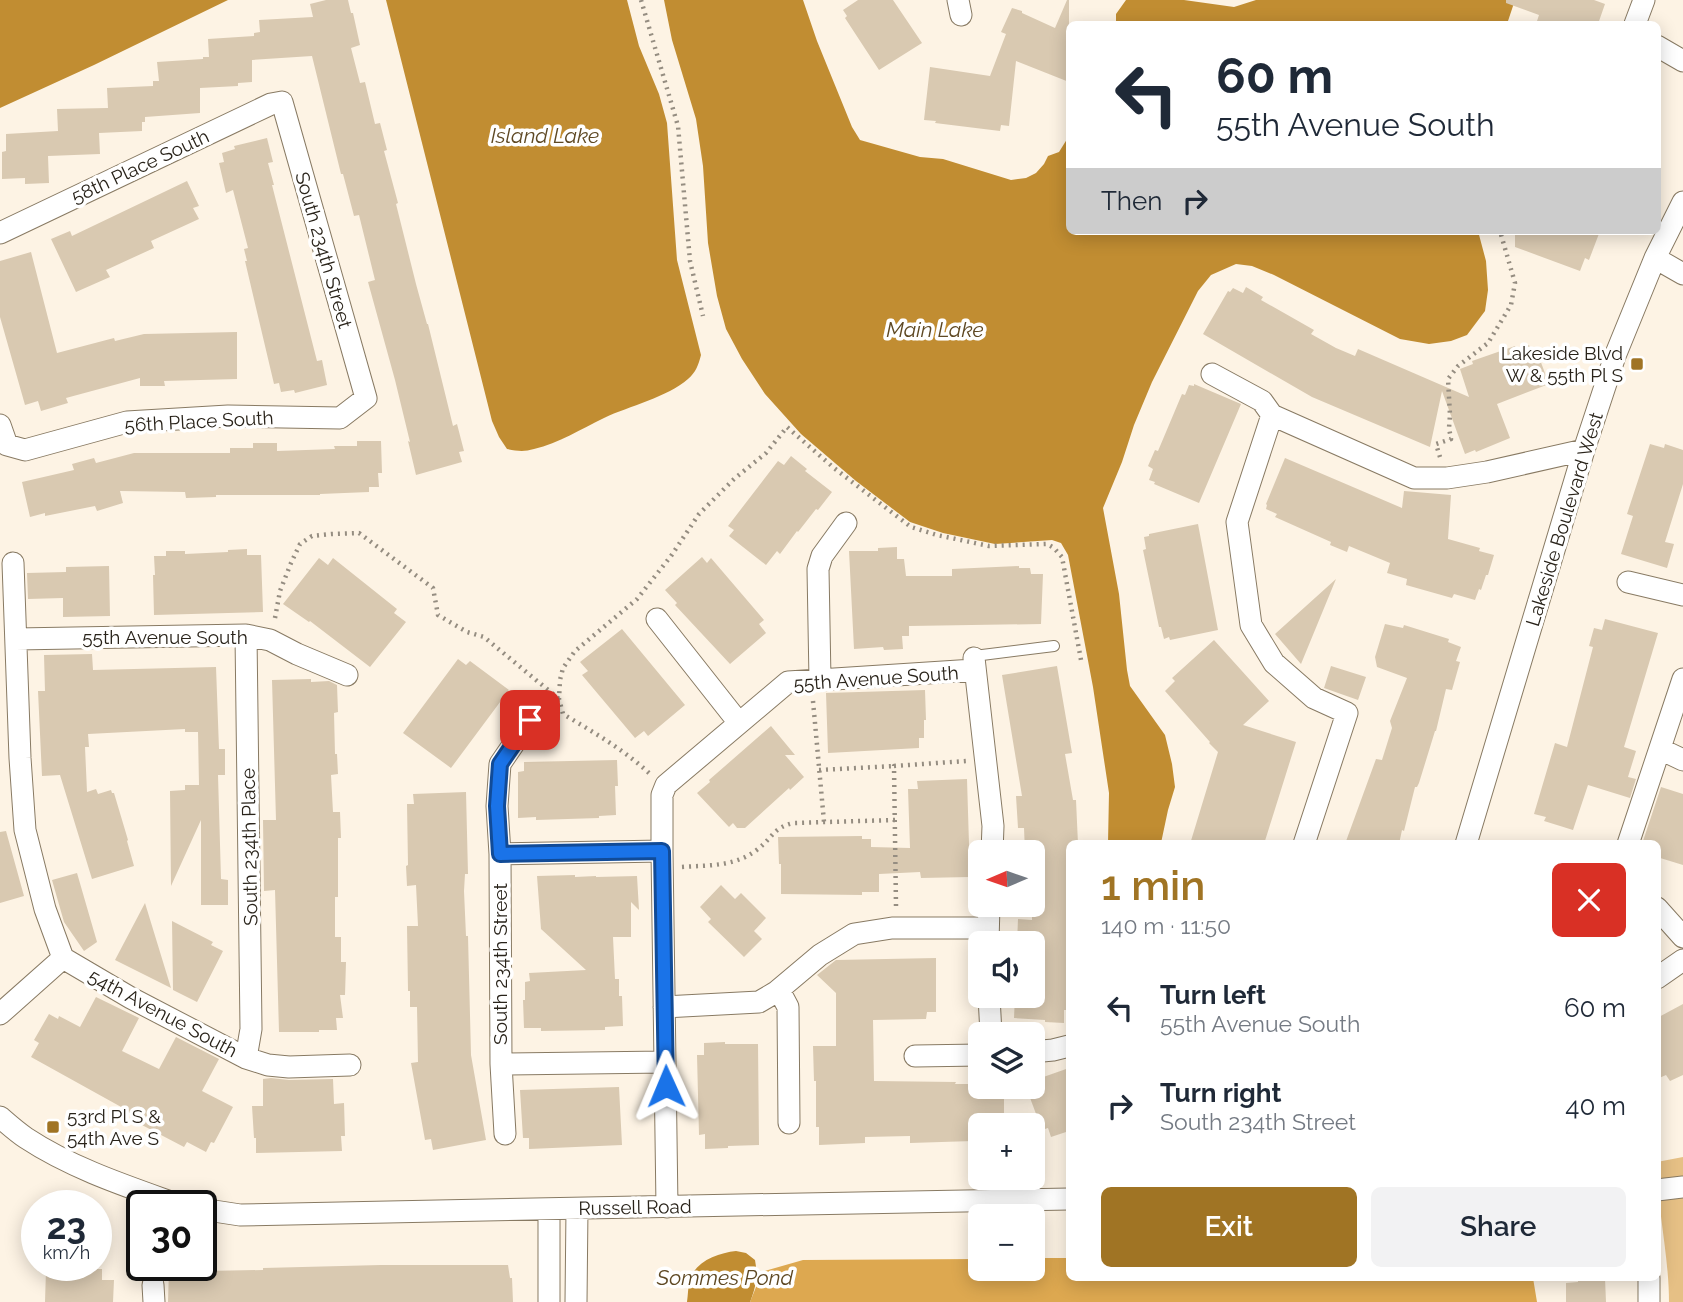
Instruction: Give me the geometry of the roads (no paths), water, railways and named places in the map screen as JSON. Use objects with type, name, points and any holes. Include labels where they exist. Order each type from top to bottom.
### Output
[{"type":"street","points":[[1636,21],[1644,0]]},
{"type":"street","points":[[1661,48],[1683,61]]},
{"type":"street","name":"58th Place South","points":[[0,233],[271,104],[282,102]]},
{"type":"street","name":"South 234th Street","points":[[282,102],[366,398]]},
{"type":"street","name":"Lakeside Boulevard West","points":[[1467,840],[1584,450],[1615,356],[1655,258],[1683,202]]},
{"type":"street","points":[[1655,258],[1683,274]]},
{"type":"street","points":[[1212,373],[1262,401],[1272,415],[1415,478],[1447,478],[1487,472],[1584,450]]},
{"type":"street","name":"56th Place South","points":[[0,425],[7,445],[25,450],[127,422],[228,416],[340,418],[366,398]]},
{"type":"street","points":[[1272,415],[1237,522],[1251,625],[1275,663],[1314,698],[1347,713],[1305,840]]},
{"type":"street","points":[[815,680],[818,569],[822,556],[846,523]]},
{"type":"street","points":[[0,1014],[63,958],[45,909],[25,830],[13,563]]},
{"type":"street","points":[[1628,582],[1683,595]]},
{"type":"street","points":[[657,619],[739,723]]},
{"type":"street","name":"55th Avenue South","points":[[16,639],[246,635],[270,640],[347,675]]},
{"type":"street","name":"South 234th Place","points":[[246,635],[251,1029],[246,1058]]},
{"type":"street","points":[[974,663],[992,840]]},
{"type":"street","name":"55th Avenue South","points":[[662,860],[662,795],[666,785],[788,682],[974,663]]},
{"type":"street","points":[[1630,840],[1683,679]]},
{"type":"street","name":"South 234th Street","points":[[505,1134],[501,1064],[500,854],[497,806],[500,764],[530,720]]},
{"type":"street","points":[[1660,749],[1683,760]]},
{"type":"street","points":[[500,854],[662,860],[667,1207]]},
{"type":"street","points":[[1661,912],[1683,937]]},
{"type":"street","points":[[664,1007],[759,1002],[779,990],[820,955],[854,934],[897,928],[968,934]]},
{"type":"street","name":"54th Avenue South","points":[[63,958],[120,992],[246,1058],[268,1065],[289,1067],[349,1065]]},
{"type":"street","points":[[1661,975],[1683,960]]},
{"type":"street","points":[[779,990],[788,1007],[789,1123]]},
{"type":"street","points":[[1045,1051],[1066,1047]]},
{"type":"street","points":[[915,1056],[968,1055]]},
{"type":"street","points":[[501,1064],[665,1062]]},
{"type":"street","points":[[0,1117],[25,1138],[72,1163],[138,1190]]},
{"type":"street","points":[[1661,1190],[1683,1187]]},
{"type":"street","name":"Russell Road","points":[[217,1211],[240,1215],[1066,1199]]},
{"type":"street","points":[[549,1209],[549,1302]]},
{"type":"street","points":[[576,1302],[577,1209]]},
{"type":"street","points":[[1649,1281],[1649,1302]]},
{"type":"lane","points":[[974,663],[1054,646]]},
{"type":"water","points":[[0,0],[228,0],[0,108]]},
{"type":"water","name":"Island Lake","points":[[386,0],[627,0],[639,46],[659,94],[667,123],[677,260],[701,355],[688,379],[659,396],[552,443],[527,451],[507,449],[492,421]]},
{"type":"water","name":"Main Lake","points":[[664,0],[803,0],[852,127],[860,140],[920,157],[943,159],[1011,180],[1026,178],[1036,173],[1048,156],[1059,152],[1066,141],[1066,235],[1479,235],[1486,261],[1488,290],[1485,311],[1467,335],[1451,341],[1429,344],[1400,339],[1252,266],[1236,264],[1211,275],[1198,291],[1152,382],[1103,508],[1119,594],[1130,686],[1165,735],[1172,764],[1175,787],[1162,840],[1108,840],[1109,793],[1093,687],[1068,555],[1061,543],[1052,540],[995,544],[943,533],[910,522],[801,434],[765,394],[742,359],[726,329],[717,296],[708,243],[703,166],[696,119],[672,40]]},
{"type":"water","points":[[1126,0],[1184,0],[1234,7],[1256,0],[1515,0],[1508,21],[1116,21],[1116,14]]},
{"type":"water","name":"Sommes Pond","points":[[736,1251],[746,1253],[755,1260],[756,1281],[750,1302],[687,1302],[690,1279],[697,1267],[715,1256]]},
{"type":"place","name":"Lakeside Blvd W & 55th Pl S","points":[[1637,364]]},
{"type":"place","name":"53rd Pl S & 54th Ave S","points":[[53,1127]]}]
